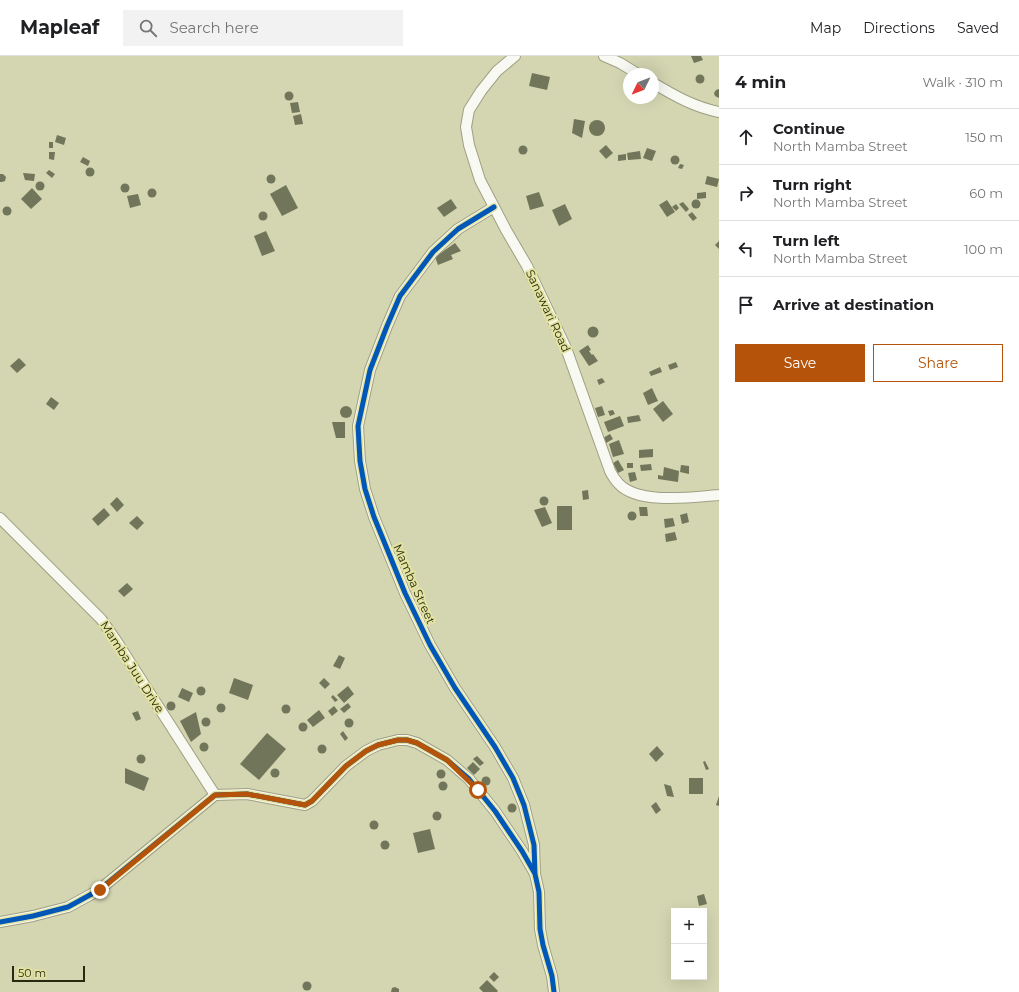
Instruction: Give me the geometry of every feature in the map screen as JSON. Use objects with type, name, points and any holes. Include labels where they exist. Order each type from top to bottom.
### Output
[{"type":"street","name":"Sanawari Road","points":[[515,56],[497,71],[469,110],[466,126],[468,145],[480,180],[528,266],[566,348],[610,471],[618,484],[632,493],[649,496],[683,498],[719,495]]},
{"type":"street","points":[[604,56],[628,68]]},
{"type":"street","points":[[659,87],[682,100],[702,109],[719,112]]},
{"type":"street","name":"Mamba Street","points":[[494,207],[458,229],[433,252],[400,296],[386,326],[370,370],[358,426],[360,462],[365,489],[374,517],[405,593],[445,672],[495,747],[513,778],[524,805],[534,845],[535,874],[539,892],[540,929],[552,976],[554,992]]},
{"type":"street","name":"Mamba Juu Drive","points":[[0,518],[101,619],[215,795]]},
{"type":"street","points":[[0,922],[33,916],[68,907],[100,890],[215,795],[247,794],[305,805],[312,801],[346,766],[366,751],[378,745],[398,740],[407,740],[417,743],[447,760],[469,780],[485,798],[506,827],[535,874]]},
{"type":"building","points":[[691,56],[701,56],[703,60],[694,63]]},
{"type":"building","points":[[532,73],[550,77],[547,90],[529,86]]},
{"type":"building","points":[[698,75],[702,75],[704,79],[702,83],[698,83],[696,81],[696,77]]},
{"type":"building","points":[[719,89],[719,98],[715,96],[714,93]]},
{"type":"building","points":[[287,92],[291,92],[293,96],[291,100],[287,100],[285,98],[285,94]]},
{"type":"building","points":[[298,102],[300,112],[292,113],[290,103]]},
{"type":"building","points":[[301,114],[303,124],[295,125],[293,116]]},
{"type":"building","points":[[574,119],[585,121],[582,138],[572,133]]},
{"type":"building","points":[[594,120],[600,120],[605,125],[603,134],[600,136],[594,136],[589,131],[589,125]]},
{"type":"building","points":[[57,135],[66,138],[64,145],[55,142]]},
{"type":"building","points":[[49,142],[53,142],[53,148],[49,148]]},
{"type":"building","points":[[606,145],[613,153],[606,159],[599,151]]},
{"type":"building","points":[[521,146],[525,146],[527,150],[525,154],[521,154],[519,152],[519,148]]},
{"type":"building","points":[[647,148],[656,151],[652,161],[643,158]]},
{"type":"building","points":[[640,151],[641,159],[628,160],[627,153]]},
{"type":"building","points":[[49,152],[55,152],[54,160],[49,159]]},
{"type":"building","points":[[626,154],[626,160],[618,161],[618,155]]},
{"type":"building","points":[[673,156],[677,156],[679,160],[677,164],[673,164],[671,162],[671,158]]},
{"type":"building","points":[[83,157],[90,161],[88,166],[80,162]]},
{"type":"building","points":[[680,164],[684,165],[682,169],[678,168]]},
{"type":"building","points":[[88,168],[92,168],[94,172],[92,176],[88,176],[86,174],[86,170]]},
{"type":"building","points":[[49,170],[55,174],[52,178],[46,173]]},
{"type":"building","points":[[23,173],[35,174],[34,181],[25,180]]},
{"type":"building","points":[[0,174],[3,174],[6,177],[5,181],[0,182]]},
{"type":"building","points":[[269,175],[273,175],[275,179],[273,183],[269,183],[267,181],[267,177]]},
{"type":"building","points":[[707,176],[719,179],[717,187],[705,184]]},
{"type":"building","points":[[38,182],[42,182],[44,186],[42,190],[38,190],[36,188],[36,184]]},
{"type":"building","points":[[123,184],[127,184],[129,188],[127,192],[123,192],[121,190],[121,186]]},
{"type":"building","points":[[286,185],[298,208],[282,216],[270,194]]},
{"type":"building","points":[[32,188],[42,199],[31,209],[21,199]]},
{"type":"building","points":[[150,189],[154,189],[156,193],[154,197],[150,197],[148,195],[148,191]]},
{"type":"building","points":[[539,192],[544,206],[530,210],[526,196]]},
{"type":"building","points":[[706,192],[706,198],[697,199],[697,193]]},
{"type":"building","points":[[138,194],[141,205],[130,208],[127,196]]},
{"type":"building","points":[[451,199],[457,208],[444,217],[437,208]]},
{"type":"building","points":[[667,200],[675,212],[667,217],[659,205]]},
{"type":"building","points":[[694,200],[698,200],[700,204],[698,208],[694,208],[692,206],[692,202]]},
{"type":"building","points":[[683,202],[689,209],[686,212],[679,204]]},
{"type":"building","points":[[565,204],[572,219],[559,226],[552,210]]},
{"type":"building","points":[[676,204],[679,208],[676,211],[672,207]]},
{"type":"building","points":[[5,207],[9,207],[11,211],[9,215],[5,215],[3,213],[3,209]]},
{"type":"building","points":[[261,212],[265,212],[267,216],[265,220],[261,220],[259,218],[259,214]]},
{"type":"building","points":[[692,212],[697,218],[693,221],[688,215]]},
{"type":"building","points":[[266,231],[275,251],[262,256],[254,236]]},
{"type":"building","points":[[719,241],[719,249],[715,245]]},
{"type":"building","points":[[455,243],[461,251],[451,255],[453,259],[438,265],[435,257]]},
{"type":"building","points":[[591,327],[595,327],[597,328],[597,336],[591,337],[588,334],[588,330]]},
{"type":"building","points":[[588,345],[591,350],[589,351],[598,361],[589,366],[579,351]]},
{"type":"building","points":[[19,358],[26,365],[17,373],[10,366]]},
{"type":"building","points":[[676,362],[678,367],[670,370],[668,365]]},
{"type":"building","points":[[660,367],[662,372],[651,376],[649,372]]},
{"type":"building","points":[[602,378],[605,382],[599,385],[597,380]]},
{"type":"building","points":[[652,388],[658,401],[648,405],[643,393]]},
{"type":"building","points":[[51,397],[59,403],[54,410],[46,404]]},
{"type":"building","points":[[663,401],[673,414],[663,422],[653,409]]},
{"type":"building","points":[[344,406],[348,406],[352,412],[348,418],[344,418],[340,414],[340,410]]},
{"type":"building","points":[[602,406],[605,415],[598,417],[595,408]]},
{"type":"building","points":[[613,410],[615,414],[610,416],[608,411]]},
{"type":"building","points":[[639,415],[641,421],[628,423],[627,417]]},
{"type":"building","points":[[620,416],[624,426],[608,432],[604,422]]},
{"type":"building","points":[[332,422],[345,422],[345,438],[336,438]]},
{"type":"building","points":[[610,434],[613,439],[606,443],[603,438]]},
{"type":"building","points":[[619,440],[624,454],[613,457],[609,444]]},
{"type":"building","points":[[653,449],[653,457],[639,458],[639,450]]},
{"type":"building","points":[[618,460],[624,470],[618,473],[613,463]]},
{"type":"building","points":[[627,463],[633,463],[633,468],[627,468]]},
{"type":"building","points":[[651,464],[652,470],[641,471],[640,465]]},
{"type":"building","points":[[681,465],[689,466],[689,474],[680,472]]},
{"type":"building","points":[[664,467],[679,471],[678,482],[658,479],[658,475],[663,476]]},
{"type":"building","points":[[635,472],[637,480],[630,482],[628,473]]},
{"type":"building","points":[[588,490],[589,499],[583,500],[582,491]]},
{"type":"building","points":[[117,497],[124,505],[117,512],[110,504]]},
{"type":"building","points":[[542,497],[546,497],[548,501],[546,505],[542,505],[540,503],[540,499]]},
{"type":"building","points":[[557,506],[572,506],[572,530],[557,530]]},
{"type":"building","points":[[545,507],[552,523],[542,527],[534,510]]},
{"type":"building","points":[[639,507],[647,507],[648,516],[640,516]]},
{"type":"building","points":[[104,508],[110,515],[98,526],[92,519]]},
{"type":"building","points":[[630,512],[634,512],[636,516],[634,520],[630,520],[628,518],[628,514]]},
{"type":"building","points":[[687,513],[689,522],[682,524],[680,515]]},
{"type":"building","points":[[137,516],[144,523],[137,530],[129,523]]},
{"type":"building","points":[[673,518],[675,526],[665,528],[664,519]]},
{"type":"building","points":[[675,532],[677,540],[666,542],[665,534]]},
{"type":"building","points":[[127,583],[133,589],[124,597],[118,591]]},
{"type":"building","points":[[339,655],[345,658],[340,669],[333,666]]},
{"type":"building","points":[[234,678],[253,685],[248,700],[229,693]]},
{"type":"building","points":[[324,678],[330,684],[325,689],[319,683]]},
{"type":"building","points":[[348,686],[354,694],[344,703],[337,695]]},
{"type":"building","points":[[199,687],[203,687],[205,691],[203,695],[199,695],[197,693],[197,689]]},
{"type":"building","points":[[182,688],[193,693],[189,702],[178,697]]},
{"type":"building","points":[[333,695],[338,700],[335,702],[331,697]]},
{"type":"building","points":[[169,702],[173,702],[175,706],[173,710],[169,710],[167,708],[167,704]]},
{"type":"building","points":[[348,703],[351,707],[344,713],[340,709]]},
{"type":"building","points":[[219,704],[223,704],[225,708],[223,712],[219,712],[217,710],[217,706]]},
{"type":"building","points":[[284,705],[288,705],[290,709],[288,713],[284,713],[282,711],[282,707]]},
{"type":"building","points":[[334,706],[338,711],[332,716],[328,711]]},
{"type":"building","points":[[319,710],[325,718],[313,727],[307,720]]},
{"type":"building","points":[[138,711],[141,719],[136,721],[132,713]]},
{"type":"building","points":[[196,712],[201,734],[191,742],[180,721]]},
{"type":"building","points":[[204,718],[208,718],[210,722],[208,726],[204,726],[202,724],[202,720]]},
{"type":"building","points":[[347,719],[351,719],[353,723],[351,727],[347,727],[345,725],[345,721]]},
{"type":"building","points":[[301,723],[305,723],[307,727],[305,731],[301,731],[299,729],[299,725]]},
{"type":"building","points":[[343,731],[348,738],[345,741],[340,734]]},
{"type":"building","points":[[267,733],[286,749],[259,780],[240,764]]},
{"type":"building","points":[[202,743],[206,743],[208,747],[206,751],[202,751],[200,749],[200,745]]},
{"type":"building","points":[[320,745],[324,745],[326,749],[324,753],[320,753],[318,751],[318,747]]},
{"type":"building","points":[[657,746],[664,754],[656,762],[649,754]]},
{"type":"building","points":[[139,755],[143,755],[145,759],[143,763],[139,763],[137,761],[137,757]]},
{"type":"building","points":[[477,756],[484,763],[480,766],[473,759]]},
{"type":"building","points":[[705,761],[709,769],[706,770],[703,762]]},
{"type":"building","points":[[473,762],[480,769],[474,775],[467,768]]},
{"type":"building","points":[[125,768],[149,778],[144,791],[125,783]]},
{"type":"building","points":[[273,769],[277,769],[279,773],[277,777],[273,777],[271,775],[271,771]]},
{"type":"building","points":[[439,770],[443,770],[445,774],[443,778],[439,778],[437,776],[437,772]]},
{"type":"building","points":[[484,777],[488,777],[490,781],[488,785],[484,785],[482,783],[482,779]]},
{"type":"building","points":[[689,778],[703,778],[703,794],[689,794]]},
{"type":"building","points":[[441,782],[445,782],[447,786],[445,790],[441,790],[439,788],[439,784]]},
{"type":"building","points":[[664,784],[671,786],[674,797],[667,796]]},
{"type":"building","points":[[719,796],[719,806],[716,805]]},
{"type":"building","points":[[656,802],[661,810],[656,814],[651,806]]},
{"type":"building","points":[[510,804],[514,804],[516,808],[514,812],[510,812],[508,810],[508,806]]},
{"type":"building","points":[[435,812],[439,812],[441,816],[439,820],[435,820],[433,818],[433,814]]},
{"type":"building","points":[[372,821],[376,821],[378,825],[376,829],[372,829],[370,827],[370,823]]},
{"type":"building","points":[[430,829],[435,849],[418,853],[413,833]]},
{"type":"building","points":[[383,841],[387,841],[389,845],[387,849],[383,849],[381,847],[381,843]]},
{"type":"building","points":[[704,894],[707,904],[699,906],[697,896]]},
{"type":"building","points":[[494,972],[499,977],[494,982],[489,977]]},
{"type":"building","points":[[487,980],[498,991],[497,992],[483,992],[479,988]]},
{"type":"building","points":[[305,982],[309,982],[311,986],[309,990],[305,990],[303,988],[303,984]]},
{"type":"building","points":[[395,987],[399,989],[399,992],[391,992],[392,988]]},
{"type":"cycle path","points":[[494,207],[458,229],[433,252],[400,296],[370,370],[358,426],[360,461],[365,489],[374,517],[405,593],[430,645],[455,688],[495,747],[513,778],[524,805],[534,845],[535,874],[539,892],[540,929],[552,976],[554,992]]},
{"type":"cycle path","points":[[0,922],[33,916],[68,907],[99,890],[215,795],[247,794],[305,805],[312,801],[346,766],[366,751],[378,745],[398,740],[407,740],[417,743],[447,760],[469,779],[495,811],[522,851],[534,872]]},
{"type":"route","points":[[100,890],[215,795],[247,794],[305,805],[312,801],[346,766],[366,751],[378,745],[398,740],[407,740],[417,743],[447,760],[478,790]]}]
